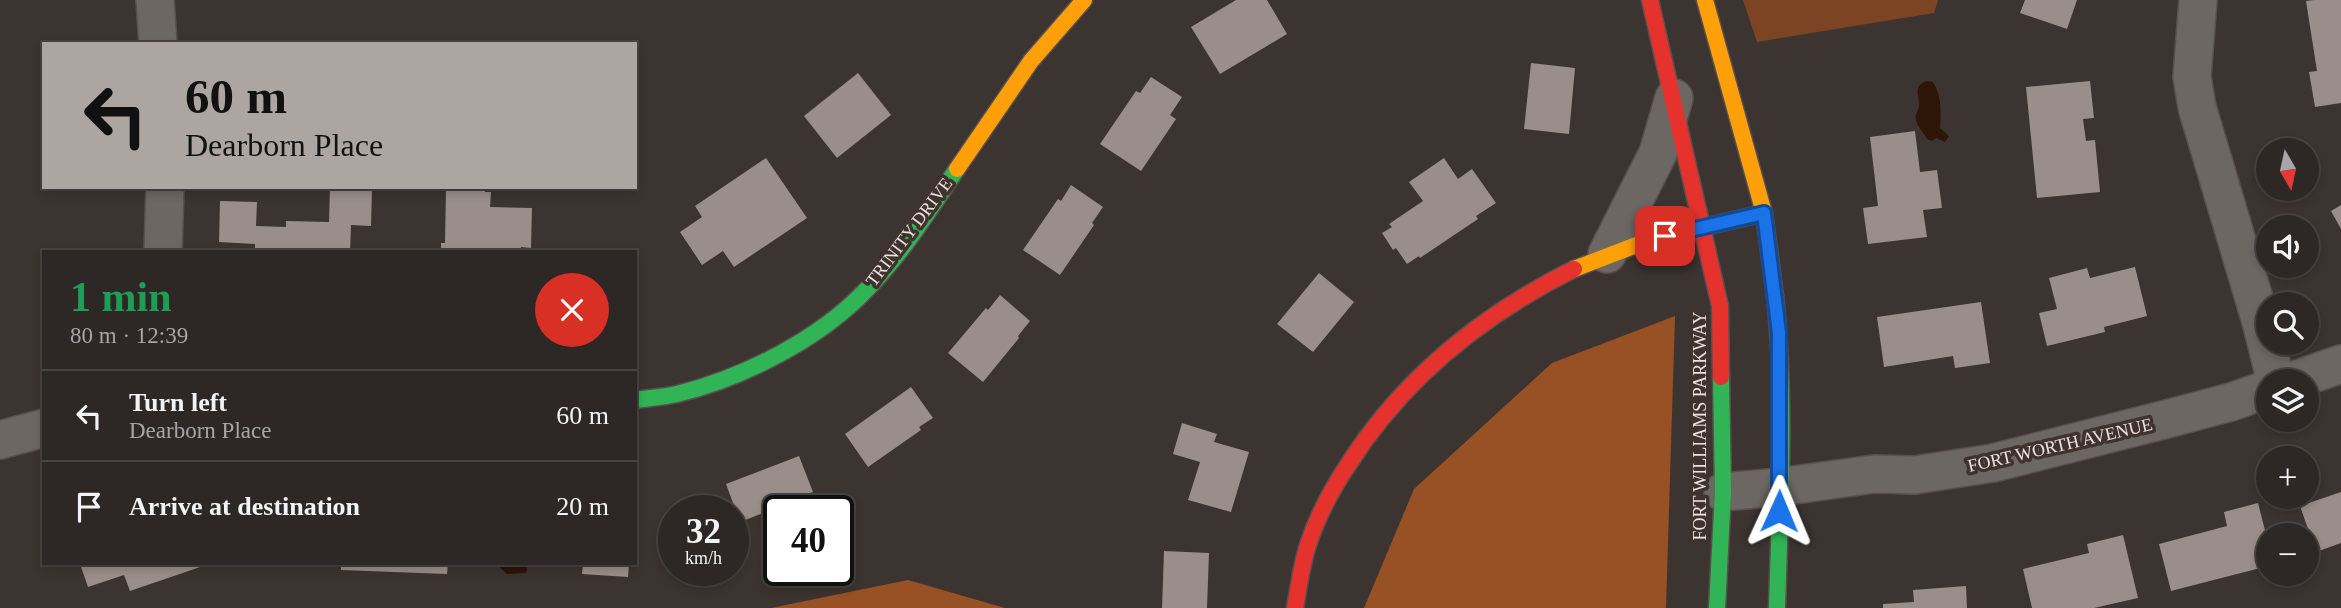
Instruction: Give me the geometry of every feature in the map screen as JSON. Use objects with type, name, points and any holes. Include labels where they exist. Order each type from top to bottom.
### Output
[{"type":"street","points":[[155,0],[158,42]]},
{"type":"street","name":"TRINITY DRIVE","points":[[637,400],[677,394],[751,368],[784,352],[833,319],[867,289],[916,229],[1031,61],[1084,0]]},
{"type":"street","name":"FORT WILLIAMS PARKWAY","points":[[1650,0],[1720,306],[1723,492],[1717,608]]},
{"type":"street","points":[[1706,0],[1764,213],[1779,333],[1780,487],[1777,608]]},
{"type":"street","points":[[2198,0],[2192,77],[2197,107],[2273,369]]},
{"type":"street","points":[[1607,254],[1658,153],[1674,98]]},
{"type":"street","points":[[163,250],[165,189]]},
{"type":"street","points":[[1295,608],[1310,538],[1344,466],[1370,428],[1427,366],[1492,316],[1563,274],[1607,254],[1646,241],[1764,213]]},
{"type":"street","points":[[2319,372],[2341,364]]},
{"type":"street","name":"FORT WORTH AVENUE","points":[[1723,492],[1874,474],[1915,475],[1993,463],[2174,417],[2256,393]]},
{"type":"street","points":[[0,440],[42,429]]},
{"type":"shaded area","points":[[1743,0],[1938,0],[1934,13],[1757,42]]},
{"type":"shaded area","points":[[1926,81],[1933,82],[1938,93],[1940,128],[1949,136],[1945,142],[1936,138],[1932,141],[1927,139],[1917,122],[1918,88]]},
{"type":"shaded area","points":[[1675,316],[1666,608],[1364,608],[1414,489],[1552,363]]},
{"type":"shaded area","points":[[497,565],[528,565],[526,573],[507,574]]},
{"type":"shaded area","points":[[908,580],[1005,608],[771,608]]},
{"type":"building","points":[[1236,0],[1267,0],[1287,34],[1220,74],[1191,27]]},
{"type":"building","points":[[2025,0],[2077,0],[2067,29],[2020,13]]},
{"type":"building","points":[[2341,0],[2341,103],[2315,107],[2309,72],[2317,71],[2306,1]]},
{"type":"building","points":[[1531,63],[1575,68],[1569,134],[1524,129]]},
{"type":"building","points":[[858,73],[891,115],[837,158],[804,116]]},
{"type":"building","points":[[1151,77],[1182,97],[1170,115],[1176,119],[1141,171],[1100,144],[1136,91],[1140,93]]},
{"type":"building","points":[[2090,81],[2094,118],[2083,119],[2086,141],[2095,140],[2100,192],[2037,198],[2026,87]]},
{"type":"building","points":[[1915,131],[1920,172],[1937,170],[1942,208],[1923,210],[1927,237],[1868,244],[1863,208],[1878,206],[1870,137]]},
{"type":"building","points":[[766,158],[807,218],[734,267],[723,251],[702,265],[680,232],[702,217],[695,206]]},
{"type":"building","points":[[1444,158],[1458,179],[1472,169],[1496,203],[1476,216],[1478,219],[1407,264],[1396,248],[1393,250],[1382,233],[1392,227],[1389,224],[1423,201],[1409,182]]},
{"type":"building","points":[[1071,185],[1103,207],[1060,275],[1023,250],[1058,199],[1061,201]]},
{"type":"building","points":[[330,189],[372,189],[371,226],[351,225],[350,250],[255,250],[255,244],[219,242],[220,201],[257,202],[256,226],[286,227],[286,221],[329,222]]},
{"type":"building","points":[[446,189],[485,189],[485,192],[491,192],[490,207],[532,208],[531,248],[441,250],[441,243],[445,243]]},
{"type":"building","points":[[2341,205],[2341,229],[2331,211]]},
{"type":"building","points":[[2135,267],[2147,316],[2104,327],[2105,332],[2047,346],[2039,313],[2057,309],[2049,278],[2087,268],[2090,278]]},
{"type":"building","points":[[1319,273],[1354,302],[1313,352],[1277,324]]},
{"type":"building","points":[[1000,295],[1030,321],[983,382],[948,353]]},
{"type":"building","points":[[1981,302],[1990,363],[1955,368],[1953,356],[1884,367],[1877,317]]},
{"type":"building","points":[[911,387],[933,418],[919,427],[921,430],[868,467],[845,434]]},
{"type":"building","points":[[1182,423],[1217,434],[1214,442],[1249,452],[1231,512],[1188,500],[1200,462],[1173,454]]},
{"type":"building","points":[[799,456],[813,492],[804,495],[763,495],[763,513],[749,519],[749,495],[730,495],[726,484]]},
{"type":"building","points":[[2341,492],[2341,543],[2319,551],[2319,523],[2306,523],[2301,509],[2319,509],[2319,500]]},
{"type":"building","points":[[2256,504],[2256,509],[2260,509],[2263,523],[2256,523],[2256,569],[2171,591],[2159,544],[2227,526],[2224,512]]},
{"type":"building","points":[[2123,535],[2138,598],[2094,608],[2032,608],[2023,569],[2089,553],[2087,544]]},
{"type":"building","points":[[1164,551],[1209,553],[1207,608],[1162,608]]},
{"type":"building","points":[[80,565],[206,565],[130,591],[124,575],[88,587]]},
{"type":"building","points":[[341,565],[448,565],[447,574],[341,570]]},
{"type":"building","points":[[583,565],[629,565],[628,577],[582,574]]},
{"type":"building","points":[[1966,586],[1967,608],[1883,608],[1883,604],[1914,602],[1913,590]]},
{"type":"traffic: fast","points":[[637,400],[677,394],[728,378],[779,354],[827,324],[867,289],[892,261],[957,169]]},
{"type":"traffic: fast","points":[[1775,296],[1781,413],[1777,608]]},
{"type":"traffic: fast","points":[[1717,608],[1723,492],[1721,377]]},
{"type":"traffic: slow","points":[[957,169],[1031,61],[1084,0]]},
{"type":"traffic: slow","points":[[1705,0],[1764,213],[1775,296]]},
{"type":"traffic: slow","points":[[1574,269],[1652,239],[1764,213]]},
{"type":"traffic: jam","points":[[1650,0],[1720,306],[1721,377]]},
{"type":"traffic: jam","points":[[1295,608],[1306,553],[1320,514],[1370,433],[1420,376],[1448,351],[1508,307],[1574,269]]},
{"type":"route","points":[[1665,236],[1764,213],[1779,333],[1779,511]]}]
